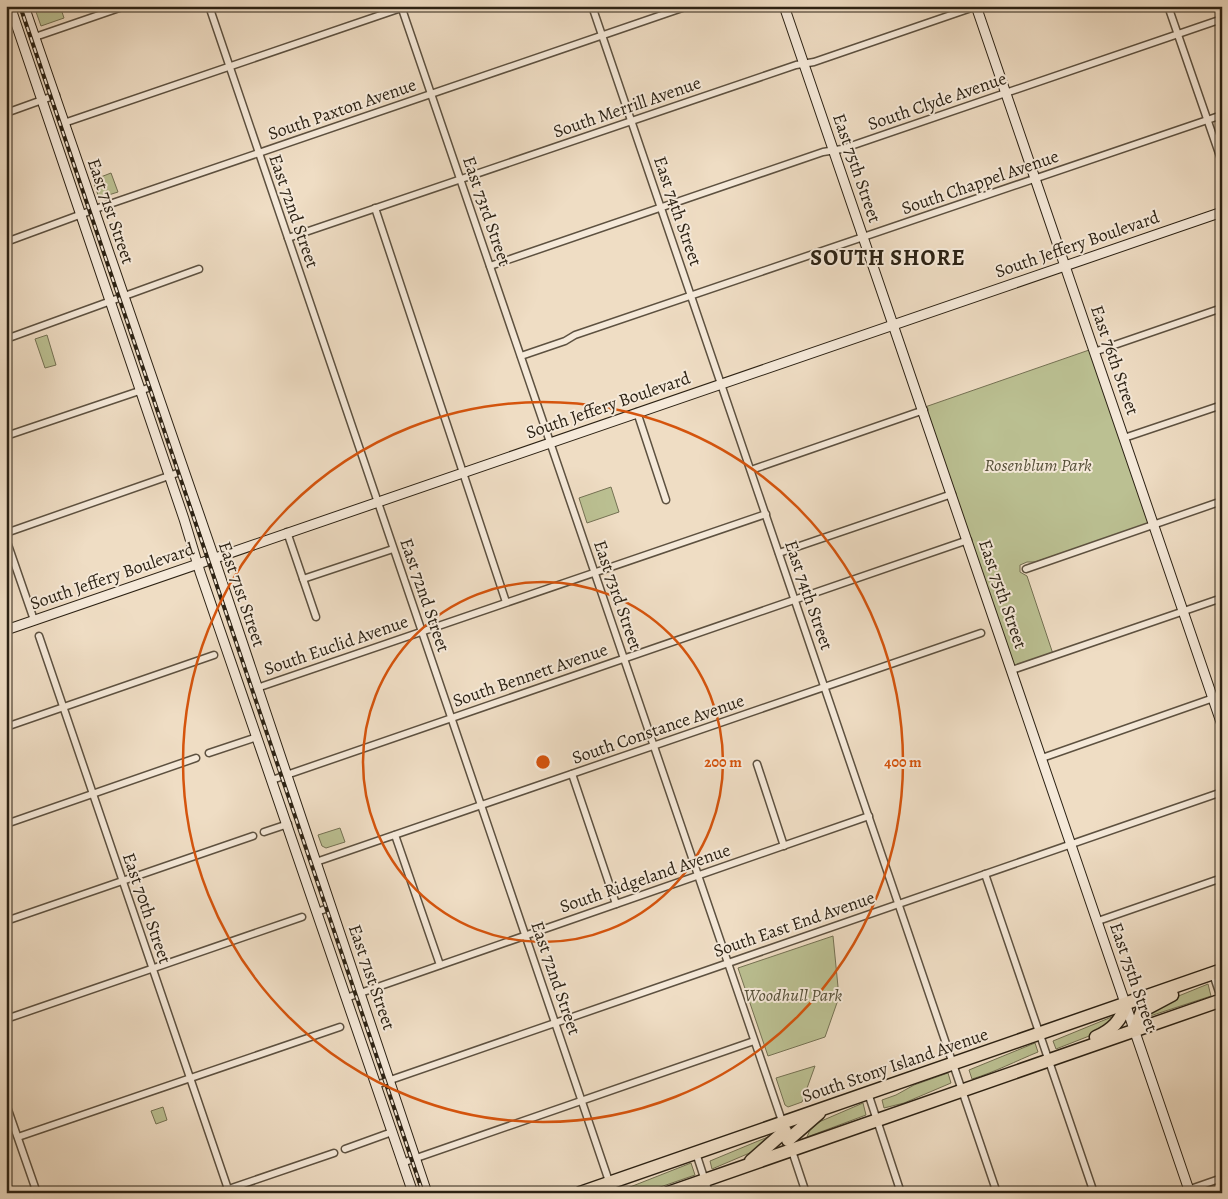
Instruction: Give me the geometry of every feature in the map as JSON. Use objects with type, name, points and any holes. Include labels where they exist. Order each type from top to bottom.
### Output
[{"type":"highway","name":"South Stony Island Avenue","points":[[668,1193],[746,1166],[825,1108],[1217,972]]},
{"type":"highway","points":[[1135,1030],[1142,1012],[1175,993],[1179,985]]},
{"type":"highway","name":"South Stony Island Avenue","points":[[580,1193],[611,1188],[696,1153],[877,1120],[1222,1000]]},
{"type":"highway","points":[[1085,1047],[1093,1038],[1109,1031],[1120,1018],[1126,1004]]},
{"type":"highway","points":[[746,1166],[825,1108]]},
{"type":"main road","name":"East 71st Street","points":[[10,6],[413,1193]]},
{"type":"main road","name":"East 71st Street","points":[[24,6],[214,558],[428,1193]]},
{"type":"main road","name":"East 75th Street","points":[[784,6],[924,410],[1189,1191]]},
{"type":"main road","name":"East 76th Street","points":[[977,6],[1153,525],[1183,611],[1217,697],[1222,725]]},
{"type":"main road","name":"South Jeffery Boulevard","points":[[6,630],[1222,212]]},
{"type":"street","points":[[35,37],[125,6]]},
{"type":"street","name":"East 72nd Street","points":[[209,6],[611,1188]]},
{"type":"street","name":"East 74th Street","points":[[592,6],[997,1193]]},
{"type":"street","name":"South Paxton Avenue","points":[[6,242],[688,6]]},
{"type":"street","name":"South Merrill Avenue","points":[[288,238],[977,6]]},
{"type":"street","points":[[1168,6],[1222,162]]},
{"type":"street","points":[[64,123],[403,7]]},
{"type":"street","name":"East 73rd Street","points":[[403,7],[806,1193]]},
{"type":"street","name":"South Clyde Avenue","points":[[490,266],[823,152],[1006,93],[1222,19]]},
{"type":"street","points":[[6,113],[56,95]]},
{"type":"street","name":"South Chappel Avenue","points":[[521,356],[691,295],[1222,115]]},
{"type":"street","points":[[375,208],[506,602]]},
{"type":"street","points":[[6,339],[199,269]]},
{"type":"street","points":[[1094,352],[1222,308]]},
{"type":"street","points":[[6,436],[154,386]]},
{"type":"street","points":[[1124,438],[1222,405]]},
{"type":"street","points":[[751,470],[924,410]]},
{"type":"street","points":[[637,412],[666,500]]},
{"type":"street","points":[[6,533],[183,471]]},
{"type":"street","points":[[779,553],[952,494]]},
{"type":"street","points":[[1026,569],[1222,501]]},
{"type":"street","name":"South Euclid Avenue","points":[[257,688],[766,514]]},
{"type":"street","points":[[287,532],[316,617]]},
{"type":"street","points":[[6,539],[34,620]]},
{"type":"street","name":"South Bennett Avenue","points":[[272,780],[968,540]]},
{"type":"street","points":[[304,579],[394,549]]},
{"type":"street","points":[[1012,670],[1222,598]]},
{"type":"street","name":"South Constance Avenue","points":[[316,862],[981,633]]},
{"type":"street","name":"East 70th Street","points":[[39,636],[228,1189]]},
{"type":"street","points":[[6,727],[214,655]]},
{"type":"street","points":[[1042,758],[1217,697]]},
{"type":"street","points":[[208,753],[257,737]]},
{"type":"street","points":[[6,824],[196,758]]},
{"type":"street","points":[[757,764],[784,846]]},
{"type":"street","points":[[572,774],[616,904]]},
{"type":"street","name":"South East End Avenue","points":[[376,1085],[1222,792]]},
{"type":"street","name":"South Ridgeland Avenue","points":[[346,998],[869,816]]},
{"type":"street","points":[[264,832],[288,824]]},
{"type":"street","points":[[396,835],[440,965]]},
{"type":"street","points":[[6,921],[253,836]]},
{"type":"street","points":[[985,874],[1094,1193]]},
{"type":"street","points":[[1098,921],[1222,878]]},
{"type":"street","points":[[317,912],[331,907]]},
{"type":"street","points":[[6,1019],[302,917]]},
{"type":"street","points":[[1217,972],[1222,1000]]},
{"type":"street","points":[[18,1138],[340,1027]]},
{"type":"street","points":[[402,1163],[754,1041]]},
{"type":"street","points":[[868,1093],[901,1193]]},
{"type":"street","points":[[6,1104],[8,1115],[37,1193]]},
{"type":"street","points":[[345,1149],[392,1132]]},
{"type":"street","points":[[217,1193],[334,1153]]},
{"type":"street","points":[[696,1153],[709,1193]]},
{"type":"street","points":[[1179,1193],[1222,1178]]},
{"type":"green space","points":[[34,6],[60,6],[64,18],[41,26]]},
{"type":"green space","points":[[111,173],[118,192],[99,198],[93,180]]},
{"type":"green space","points":[[47,335],[56,365],[45,368],[35,339]]},
{"type":"green space","name":"Rosenblum Park","points":[[1092,349],[1151,523],[1035,562],[1027,562],[1020,565],[1020,572],[1027,576],[1053,654],[1014,667],[925,407]]},
{"type":"green space","points":[[611,487],[619,512],[587,523],[579,498]]},
{"type":"green space","points":[[340,828],[345,842],[326,848],[322,846],[318,835]]},
{"type":"green space","name":"Woodhull Park","points":[[833,936],[839,997],[825,1037],[768,1056],[738,968]]},
{"type":"green space","points":[[1208,984],[1211,996],[1144,1018],[1159,1004]]},
{"type":"green space","points":[[1119,1014],[1102,1031],[1056,1049],[1053,1041]]},
{"type":"green space","points":[[1035,1043],[1038,1052],[972,1079],[969,1070]]},
{"type":"green space","points":[[815,1066],[802,1102],[788,1107],[785,1105],[776,1078]]},
{"type":"green space","points":[[948,1073],[951,1083],[904,1103],[884,1108],[882,1100],[914,1085]]},
{"type":"green space","points":[[863,1103],[866,1115],[807,1137],[812,1125]]},
{"type":"green space","points":[[163,1107],[167,1120],[156,1124],[151,1111]]},
{"type":"green space","points":[[775,1134],[759,1149],[712,1169],[710,1161]]},
{"type":"green space","points":[[691,1163],[695,1175],[643,1193],[626,1193],[625,1189]]},
{"type":"railway","points":[[20,6],[423,1193]]},
{"type":"district","name":"SOUTH SHORE","points":[[888,258]]}]
